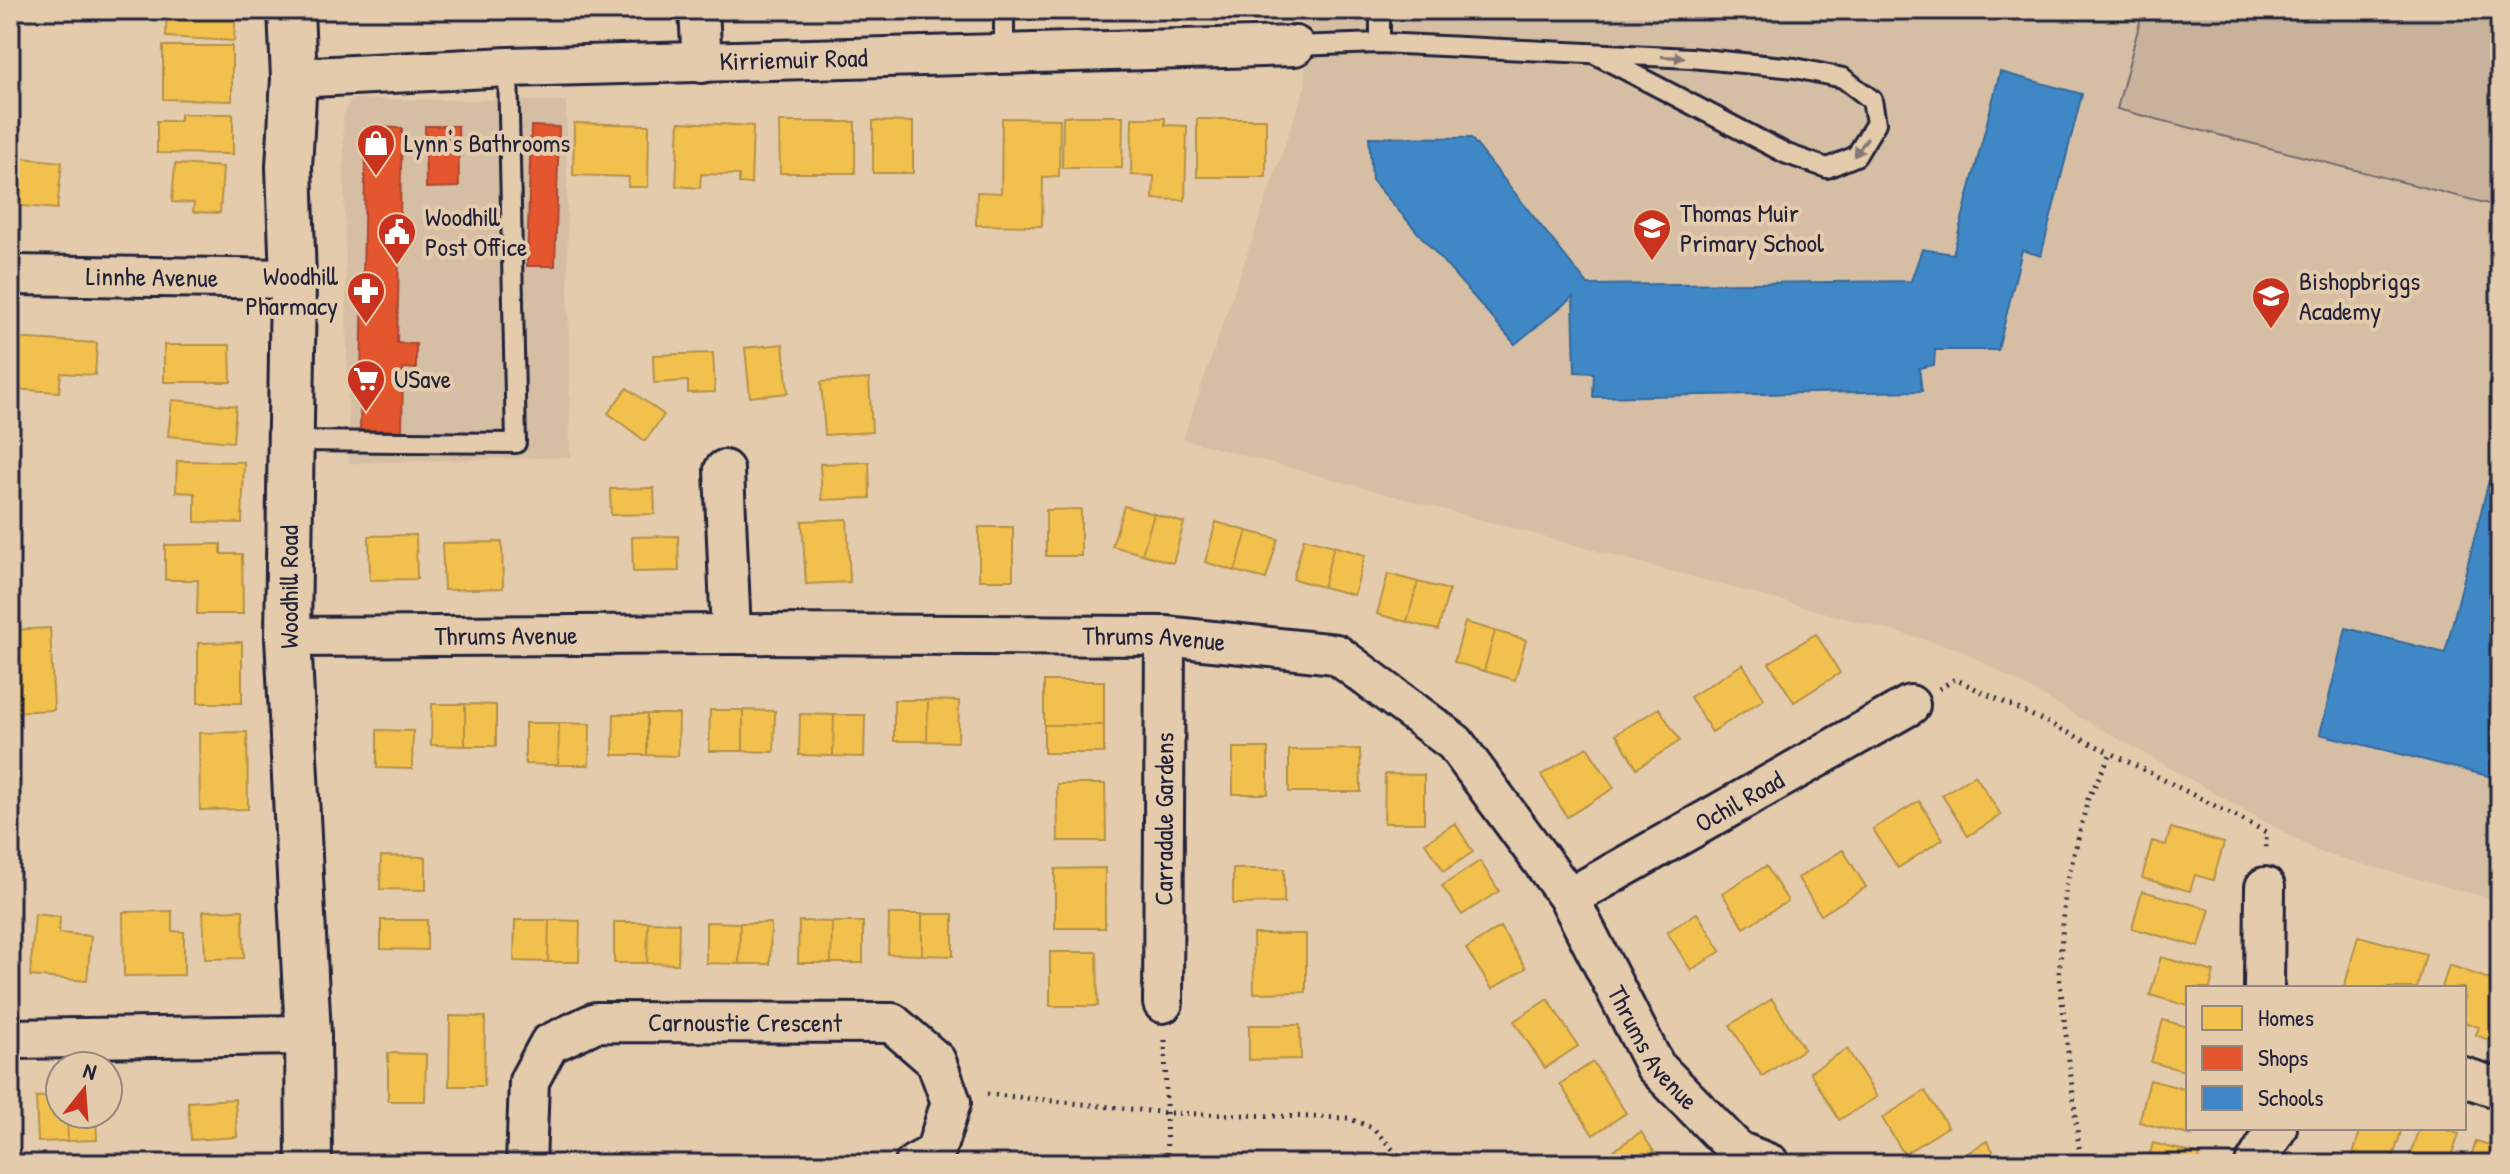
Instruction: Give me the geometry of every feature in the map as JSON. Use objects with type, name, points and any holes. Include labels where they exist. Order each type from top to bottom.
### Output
[{"type":"street","name":"Woodhill Road","points":[[291,10],[294,78],[289,167],[293,279],[288,637],[308,1035],[309,1164]]},
{"type":"street","points":[[699,10],[702,63]]},
{"type":"street","name":"Kirriemuir Road","points":[[294,78],[508,67],[1295,46]]},
{"type":"street","name":"Linnhe Avenue","points":[[10,275],[293,279]]},
{"type":"street","points":[[724,470],[731,634]]},
{"type":"street","name":"Thrums Avenue","points":[[288,637],[731,634],[1165,636],[1336,654],[1455,743],[1569,898],[1655,1066],[1738,1151],[1770,1164]]},
{"type":"street","name":"Carradale Gardens","points":[[1163,1003],[1165,636]]},
{"type":"street","name":"Ochil Road","points":[[1569,898],[1910,705]]},
{"type":"street","points":[[2264,986],[2265,887]]},
{"type":"street","name":"Carnoustie Crescent","points":[[526,1164],[529,1081],[549,1044],[596,1022],[892,1023],[936,1061],[946,1090]]},
{"type":"street","points":[[10,1039],[308,1035]]},
{"type":"street","points":[[2466,1078],[2500,1089]]},
{"type":"street","points":[[915,1164],[935,1153],[951,1102],[946,1090]]},
{"type":"street","points":[[2255,1164],[2276,1130]]},
{"type":"lane","points":[[1004,10],[1004,54]]},
{"type":"lane","points":[[1380,10],[1380,43]]},
{"type":"lane","points":[[1295,46],[1380,43],[1691,58],[1795,68],[1843,78],[1872,100],[1876,123],[1856,156],[1827,168],[1787,154],[1595,54]]},
{"type":"lane","points":[[291,441],[516,443],[508,67]]},
{"type":"path","points":[[1910,705],[1955,679],[2111,753],[2266,832],[2265,887]]},
{"type":"path","points":[[2081,1164],[2059,974],[2060,959],[2066,886],[2088,799],[2111,753]]},
{"type":"path","points":[[1163,1003],[1167,1164]]},
{"type":"path","points":[[946,1090],[1168,1113],[1348,1118],[1373,1128],[1406,1164]]},
{"type":"shaded area","points":[[1302,10],[2500,10],[2500,901],[2321,853],[1959,649],[1183,439],[1306,84]]},
{"type":"shaded area","points":[[2143,10],[2500,10],[2500,207],[2117,109]]},
{"type":"shaded area","points":[[351,99],[566,101],[570,457],[349,463],[343,116]]},
{"type":"building: Homes","points":[[167,10],[236,10],[234,41],[166,37]]},
{"type":"building: Homes","points":[[163,46],[232,46],[232,101],[163,99]]},
{"type":"building: Homes","points":[[180,114],[233,114],[233,154],[157,153],[157,121],[180,121]]},
{"type":"building: Homes","points":[[1063,116],[1123,116],[1122,168],[1062,168]]},
{"type":"building: Homes","points":[[1002,118],[1060,119],[1059,176],[1043,177],[1042,226],[976,225],[977,192],[1001,193]]},
{"type":"building: Homes","points":[[1132,118],[1165,118],[1165,125],[1187,126],[1185,200],[1153,199],[1154,176],[1131,175]]},
{"type":"building: Homes","points":[[1197,119],[1266,119],[1266,177],[1197,177]]},
{"type":"building: Homes","points":[[873,121],[913,122],[913,173],[873,173]]},
{"type":"building: Homes","points":[[679,122],[753,126],[751,184],[739,183],[739,175],[701,174],[700,188],[676,186]]},
{"type":"building: Homes","points":[[779,122],[855,122],[855,173],[780,173]]},
{"type":"building: Homes","points":[[574,123],[649,125],[648,187],[628,187],[629,177],[573,175]]},
{"type":"building: Homes","points":[[10,157],[62,162],[57,209],[10,205]]},
{"type":"building: Homes","points":[[175,164],[223,167],[220,213],[193,212],[194,203],[172,202]]},
{"type":"building: Homes","points":[[10,338],[97,343],[95,375],[61,373],[59,392],[10,389]]},
{"type":"building: Homes","points":[[783,344],[788,393],[750,397],[745,348]]},
{"type":"building: Homes","points":[[164,345],[230,345],[231,382],[164,382]]},
{"type":"building: Homes","points":[[713,353],[715,392],[688,393],[688,381],[654,383],[653,355]]},
{"type":"building: Homes","points":[[869,379],[872,432],[825,435],[821,382]]},
{"type":"building: Homes","points":[[627,388],[664,415],[645,441],[608,413]]},
{"type":"building: Homes","points":[[172,400],[236,406],[233,442],[168,436]]},
{"type":"building: Homes","points":[[177,461],[244,462],[242,523],[195,522],[195,493],[176,492]]},
{"type":"building: Homes","points":[[869,462],[870,498],[822,500],[820,464]]},
{"type":"building: Homes","points":[[654,488],[655,514],[611,515],[610,489]]},
{"type":"building: Homes","points":[[1124,506],[1154,514],[1142,554],[1112,546]]},
{"type":"building: Homes","points":[[1081,509],[1081,556],[1046,556],[1046,510]]},
{"type":"building: Homes","points":[[1154,514],[1184,523],[1173,563],[1142,554]]},
{"type":"building: Homes","points":[[847,519],[850,582],[806,584],[802,521]]},
{"type":"building: Homes","points":[[1216,522],[1247,531],[1235,571],[1205,562]]},
{"type":"building: Homes","points":[[979,527],[1013,527],[1013,580],[979,580]]},
{"type":"building: Homes","points":[[1247,531],[1278,539],[1266,579],[1235,571]]},
{"type":"building: Homes","points":[[416,535],[417,579],[370,580],[369,536]]},
{"type":"building: Homes","points":[[678,536],[679,571],[633,572],[632,537]]},
{"type":"building: Homes","points":[[1304,538],[1334,546],[1323,587],[1293,579]]},
{"type":"building: Homes","points":[[502,542],[503,588],[444,590],[442,543]]},
{"type":"building: Homes","points":[[221,544],[221,554],[242,554],[243,614],[197,614],[198,580],[165,580],[165,545]]},
{"type":"building: Homes","points":[[1334,546],[1365,555],[1354,595],[1323,587]]},
{"type":"building: Homes","points":[[1388,574],[1418,582],[1407,622],[1377,614]]},
{"type":"building: Homes","points":[[1418,582],[1449,590],[1438,630],[1407,622]]},
{"type":"building: Homes","points":[[1465,622],[1495,631],[1484,671],[1454,662]]},
{"type":"building: Homes","points":[[50,628],[54,710],[10,712],[10,630]]},
{"type":"building: Homes","points":[[1495,631],[1526,640],[1515,680],[1484,671]]},
{"type":"building: Homes","points":[[1816,634],[1840,673],[1794,702],[1769,663]]},
{"type":"building: Homes","points":[[242,642],[242,703],[198,703],[198,643]]},
{"type":"building: Homes","points":[[1743,664],[1764,699],[1712,732],[1690,697]]},
{"type":"building: Homes","points":[[1044,681],[1104,681],[1104,725],[1044,725]]},
{"type":"building: Homes","points":[[894,700],[928,700],[927,741],[894,741]]},
{"type":"building: Homes","points":[[928,700],[959,701],[958,742],[927,741]]},
{"type":"building: Homes","points":[[432,704],[465,704],[465,746],[431,745]]},
{"type":"building: Homes","points":[[465,704],[496,705],[496,746],[465,746]]},
{"type":"building: Homes","points":[[1659,708],[1680,741],[1637,768],[1616,734]]},
{"type":"building: Homes","points":[[710,710],[743,710],[743,751],[709,751]]},
{"type":"building: Homes","points":[[743,710],[775,711],[774,752],[743,751]]},
{"type":"building: Homes","points":[[614,714],[647,714],[647,755],[613,755]]},
{"type":"building: Homes","points":[[647,714],[679,714],[678,756],[647,755]]},
{"type":"building: Homes","points":[[800,714],[834,715],[833,756],[799,755]]},
{"type":"building: Homes","points":[[834,715],[865,715],[864,757],[833,756]]},
{"type":"building: Homes","points":[[525,723],[559,723],[558,765],[525,764]]},
{"type":"building: Homes","points":[[559,723],[590,724],[589,765],[558,765]]},
{"type":"building: Homes","points":[[1044,725],[1104,725],[1104,753],[1044,753]]},
{"type":"building: Homes","points":[[377,730],[413,731],[412,769],[377,768]]},
{"type":"building: Homes","points":[[247,732],[248,809],[200,810],[199,733]]},
{"type":"building: Homes","points":[[1587,747],[1614,788],[1567,817],[1541,775]]},
{"type":"building: Homes","points":[[1233,748],[1268,748],[1268,794],[1233,794]]},
{"type":"building: Homes","points":[[1360,749],[1361,792],[1289,792],[1289,750]]},
{"type":"building: Homes","points":[[1385,774],[1424,775],[1424,823],[1384,823]]},
{"type":"building: Homes","points":[[1975,775],[2001,815],[1968,836],[1942,795]]},
{"type":"building: Homes","points":[[1057,784],[1105,784],[1106,841],[1058,841]]},
{"type":"building: Homes","points":[[1919,801],[1943,839],[1898,868],[1873,829]]},
{"type":"building: Homes","points":[[1455,823],[1473,852],[1444,871],[1425,843]]},
{"type":"building: Homes","points":[[2171,828],[2224,843],[2213,880],[2195,875],[2190,891],[2142,878],[2152,841],[2166,845]]},
{"type":"building: Homes","points":[[1843,850],[1866,887],[1821,915],[1798,878]]},
{"type":"building: Homes","points":[[381,856],[426,857],[426,890],[380,889]]},
{"type":"building: Homes","points":[[1480,861],[1499,891],[1462,915],[1442,886]]},
{"type":"building: Homes","points":[[1766,866],[1788,901],[1744,928],[1722,893]]},
{"type":"building: Homes","points":[[1105,868],[1105,928],[1055,928],[1055,869]]},
{"type":"building: Homes","points":[[1233,869],[1284,869],[1284,903],[1233,904]]},
{"type":"building: Homes","points":[[2142,891],[2210,909],[2199,947],[2132,928]]},
{"type":"building: Homes","points":[[243,910],[244,958],[205,959],[203,911]]},
{"type":"building: Homes","points":[[172,911],[172,931],[184,932],[184,975],[124,976],[123,912]]},
{"type":"building: Homes","points":[[1697,913],[1721,951],[1691,970],[1667,932]]},
{"type":"building: Homes","points":[[35,914],[60,917],[59,933],[91,936],[87,981],[30,976]]},
{"type":"building: Homes","points":[[889,914],[922,914],[922,955],[888,954]]},
{"type":"building: Homes","points":[[922,914],[953,914],[953,956],[922,955]]},
{"type":"building: Homes","points":[[381,920],[427,920],[427,950],[381,949]]},
{"type":"building: Homes","points":[[515,920],[549,920],[548,962],[514,961]]},
{"type":"building: Homes","points":[[549,920],[580,921],[579,962],[548,962]]},
{"type":"building: Homes","points":[[799,921],[832,922],[831,963],[798,963]]},
{"type":"building: Homes","points":[[614,922],[648,922],[647,963],[614,963]]},
{"type":"building: Homes","points":[[648,922],[679,923],[678,964],[647,963]]},
{"type":"building: Homes","points":[[706,922],[740,923],[739,964],[706,963]]},
{"type":"building: Homes","points":[[832,922],[863,922],[863,963],[831,963]]},
{"type":"building: Homes","points":[[740,923],[771,923],[770,964],[739,964]]},
{"type":"building: Homes","points":[[1500,927],[1526,968],[1492,989],[1466,949]]},
{"type":"building: Homes","points":[[1253,934],[1306,934],[1306,992],[1254,993]]},
{"type":"building: Homes","points":[[2358,936],[2426,954],[2418,986],[2345,986]]},
{"type":"building: Homes","points":[[1050,952],[1097,952],[1098,1006],[1050,1006]]},
{"type":"building: Homes","points":[[2161,957],[2214,972],[2210,986],[2186,986],[2186,1005],[2150,995]]},
{"type":"building: Homes","points":[[2449,965],[2500,983],[2500,1016],[2491,1041],[2476,1035],[2479,1027],[2466,1023],[2466,986],[2443,986]]},
{"type":"building: Homes","points":[[1548,999],[1578,1046],[1545,1068],[1514,1021]]},
{"type":"building: Homes","points":[[1772,999],[1804,1049],[1762,1076],[1730,1025]]},
{"type":"building: Homes","points":[[450,1016],[485,1017],[484,1086],[449,1086]]},
{"type":"building: Homes","points":[[2163,1020],[2186,1026],[2186,1071],[2151,1062]]},
{"type":"building: Homes","points":[[1249,1025],[1300,1025],[1301,1059],[1249,1060]]},
{"type":"building: Homes","points":[[1847,1049],[1877,1097],[1839,1120],[1810,1072]]},
{"type":"building: Homes","points":[[388,1053],[426,1054],[425,1101],[388,1101]]},
{"type":"building: Homes","points":[[1593,1062],[1626,1113],[1593,1135],[1560,1084]]},
{"type":"building: Homes","points":[[2150,1080],[2186,1089],[2186,1130],[2194,1130],[2192,1136],[2139,1122]]},
{"type":"building: Homes","points":[[1925,1091],[1948,1127],[1904,1154],[1882,1118]]},
{"type":"building: Homes","points":[[36,1097],[44,1097],[44,1130],[68,1130],[68,1141],[38,1142]]},
{"type":"building: Homes","points":[[235,1099],[237,1137],[191,1140],[188,1102]]},
{"type":"building: Homes","points":[[68,1130],[97,1130],[97,1140],[68,1141]]},
{"type":"building: Homes","points":[[2360,1130],[2401,1130],[2391,1164],[2371,1159],[2370,1164],[2350,1164]]},
{"type":"building: Homes","points":[[2418,1130],[2446,1130],[2459,1134],[2449,1164],[2407,1164]]},
{"type":"building: Homes","points":[[1641,1132],[1662,1164],[1619,1164],[1611,1152]]},
{"type":"building: Homes","points":[[1987,1141],[2001,1164],[1950,1164]]},
{"type":"building: Homes","points":[[2476,1141],[2500,1148],[2500,1164],[2469,1164]]},
{"type":"building: Homes","points":[[2153,1143],[2200,1155],[2198,1164],[2147,1164]]},
{"type":"building: Shops","points":[[425,126],[458,126],[459,187],[426,188]]},
{"type":"building: Shops","points":[[531,126],[559,127],[555,266],[527,266]]},
{"type":"building: Shops","points":[[366,127],[402,128],[397,343],[416,344],[416,369],[403,368],[402,431],[360,430]]},
{"type":"building: Schools","points":[[2000,72],[2082,94],[2041,256],[2022,250],[1998,350],[1935,350],[1934,365],[1919,368],[1922,391],[1593,397],[1594,373],[1575,372],[1573,297],[1515,344],[1372,180],[1369,137],[1471,138],[1588,285],[1911,281],[1922,249],[1953,254]]},
{"type":"building: Schools","points":[[2500,437],[2500,779],[2320,734],[2346,628],[2445,653]]},
{"type":"place","name":"Lynn's Bathrooms","points":[[376,177]]},
{"type":"place","name":"Thomas Muir Primary School","points":[[1652,262]]},
{"type":"place","name":"Woodhill Post Office","points":[[397,266]]},
{"type":"place","name":"Woodhill Pharmacy","points":[[366,325]]},
{"type":"place","name":"Bishopbriggs Academy","points":[[2271,330]]},
{"type":"place","name":"USave","points":[[366,413]]}]
